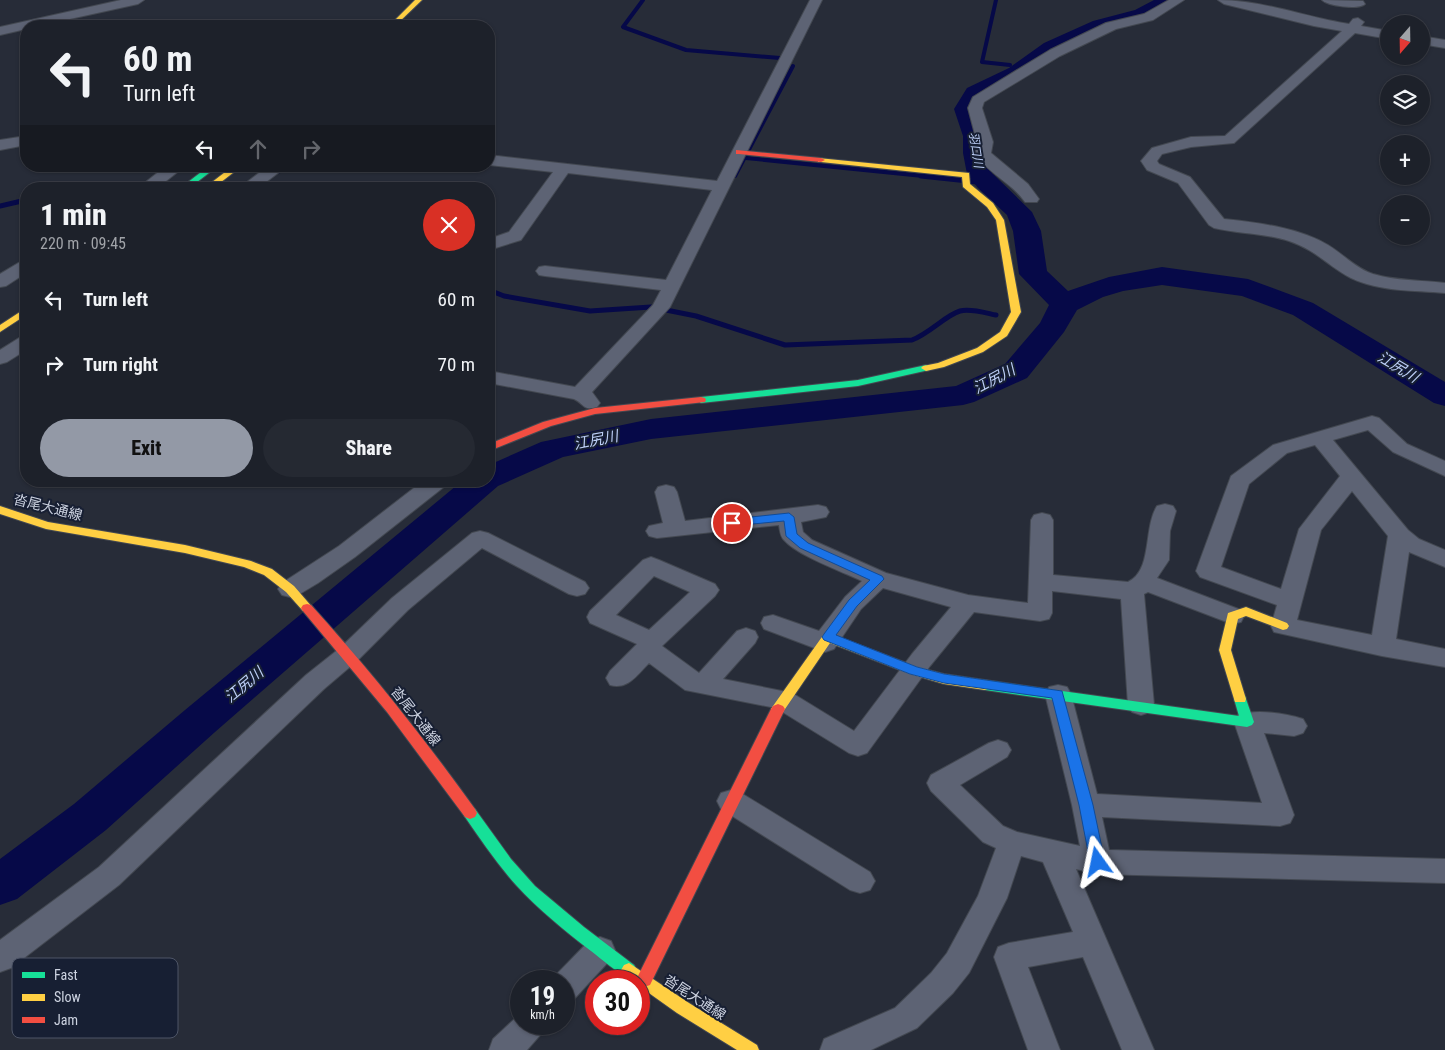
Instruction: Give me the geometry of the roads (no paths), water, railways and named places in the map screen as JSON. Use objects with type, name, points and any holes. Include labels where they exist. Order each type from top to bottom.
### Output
[{"type":"main road","points":[[398,20],[419,0]]},
{"type":"main road","points":[[495,446],[547,424],[595,411],[806,389],[902,375],[941,365],[980,350],[1004,334],[1012,323],[1016,312],[1000,220],[990,205],[966,185],[966,175],[739,152]]},
{"type":"main road","points":[[192,182],[206,172]]},
{"type":"main road","points":[[216,182],[230,172]]},
{"type":"main road","points":[[0,329],[20,316]]},
{"type":"main road","name":"沓尾大通線","points":[[0,510],[46,525],[185,549],[247,564],[268,572],[290,589],[349,654],[444,776],[497,851],[529,889],[600,950],[629,970]]},
{"type":"main road","points":[[649,970],[731,801],[783,700],[826,640],[914,671],[944,679],[1141,705],[1248,722],[1225,650],[1232,616],[1246,611],[1283,626]]},
{"type":"main road","name":"沓尾大通線","points":[[650,984],[683,1008],[751,1050]]},
{"type":"street","points":[[47,20],[133,0]]},
{"type":"street","points":[[580,394],[661,307],[816,0]]},
{"type":"street","points":[[1031,199],[1028,192],[990,164],[983,154],[985,142],[975,108],[978,100],[1022,75],[1055,53],[1111,26],[1148,17],[1178,0]]},
{"type":"street","points":[[1224,0],[1251,7],[1300,13],[1314,22],[1354,26],[1380,33]]},
{"type":"street","points":[[1328,0],[1359,4]]},
{"type":"street","points":[[1238,15],[1251,7]]},
{"type":"street","points":[[1298,32],[1314,22]]},
{"type":"street","points":[[0,31],[20,26]]},
{"type":"street","points":[[1354,26],[1337,44],[1229,140],[1191,142],[1172,146],[1157,151],[1150,161],[1153,167],[1184,180],[1215,221],[1220,224],[1269,230],[1291,236],[1322,249],[1353,273],[1378,281],[1445,288]]},
{"type":"street","points":[[1430,42],[1445,44]]},
{"type":"street","points":[[0,145],[20,142]]},
{"type":"street","points":[[495,161],[722,186]]},
{"type":"street","points":[[495,243],[515,236],[563,168]]},
{"type":"street","points":[[154,182],[168,172]]},
{"type":"street","points":[[256,182],[270,172]]},
{"type":"street","points":[[0,264],[20,269]]},
{"type":"street","points":[[0,282],[20,270]]},
{"type":"street","points":[[545,271],[671,286]]},
{"type":"street","points":[[0,358],[20,346]]},
{"type":"street","points":[[495,378],[580,394],[586,397],[595,411]]},
{"type":"street","points":[[1289,601],[1208,571],[1239,481],[1280,449],[1372,422],[1400,448],[1445,469]]},
{"type":"street","points":[[1320,438],[1400,535],[1411,544],[1445,559]]},
{"type":"street","points":[[1352,476],[1310,529],[1283,626],[1445,658]]},
{"type":"street","points":[[290,589],[313,576],[356,545],[429,487]]},
{"type":"street","points":[[666,492],[666,530],[789,517],[818,512]]},
{"type":"street","points":[[1141,705],[1138,586],[1157,560],[1159,531],[1165,511]]},
{"type":"street","points":[[789,517],[792,536],[804,545],[878,579],[968,603],[1040,613],[1042,520]]},
{"type":"street","points":[[1382,647],[1400,535]]},
{"type":"street","points":[[0,958],[109,876],[315,682],[349,654],[400,604],[480,538],[577,588]]},
{"type":"street","points":[[773,623],[826,640],[853,603],[878,579]]},
{"type":"street","points":[[1040,581],[1138,586],[1232,616]]},
{"type":"street","points":[[619,678],[650,645],[694,683],[783,700],[858,746],[968,603]]},
{"type":"street","points":[[703,685],[746,637]]},
{"type":"street","points":[[1058,694],[1086,805],[1098,862]]},
{"type":"street","points":[[1086,805],[1280,815],[1248,722],[1294,726]]},
{"type":"street","points":[[998,750],[941,782],[993,834],[1012,842],[1098,862],[1445,871]]},
{"type":"street","points":[[731,801],[860,881]]},
{"type":"street","points":[[836,1050],[906,1018],[942,983],[958,963],[992,898],[1012,842]]},
{"type":"street","points":[[1054,853],[1138,1050]]},
{"type":"street","points":[[1044,1050],[1009,957],[1092,942]]},
{"type":"street","points":[[575,976],[600,950]]},
{"type":"street","points":[[505,1050],[519,1035]]},
{"type":"waterway","points":[[643,0],[623,27],[686,50],[780,58]]},
{"type":"waterway","points":[[996,0],[982,62],[1010,65]]},
{"type":"waterway","name":"羽口川","points":[[1065,304],[1033,274],[1027,231],[1019,212],[987,183],[980,174],[975,153],[975,136],[966,109],[975,93],[1017,73],[1052,48],[1100,25],[1142,15],[1169,0]]},
{"type":"waterway","points":[[735,176],[793,66]]},
{"type":"waterway","points":[[746,158],[933,177]]},
{"type":"waterway","points":[[921,176],[987,183]]},
{"type":"waterway","points":[[0,206],[20,201]]},
{"type":"waterway","name":"江尻川","points":[[1065,304],[1093,291],[1119,283],[1162,276],[1248,288],[1303,309],[1445,396]]},
{"type":"waterway","points":[[495,292],[504,296],[590,311],[651,307],[696,316],[785,345],[912,340],[960,311],[973,310],[996,315]]},
{"type":"waterway","name":"江尻川","points":[[495,475],[553,449],[651,429],[963,395],[1016,371],[1053,326],[1065,304]]},
{"type":"waterway","name":"江尻川","points":[[0,885],[90,817],[200,721],[477,487]]}]
